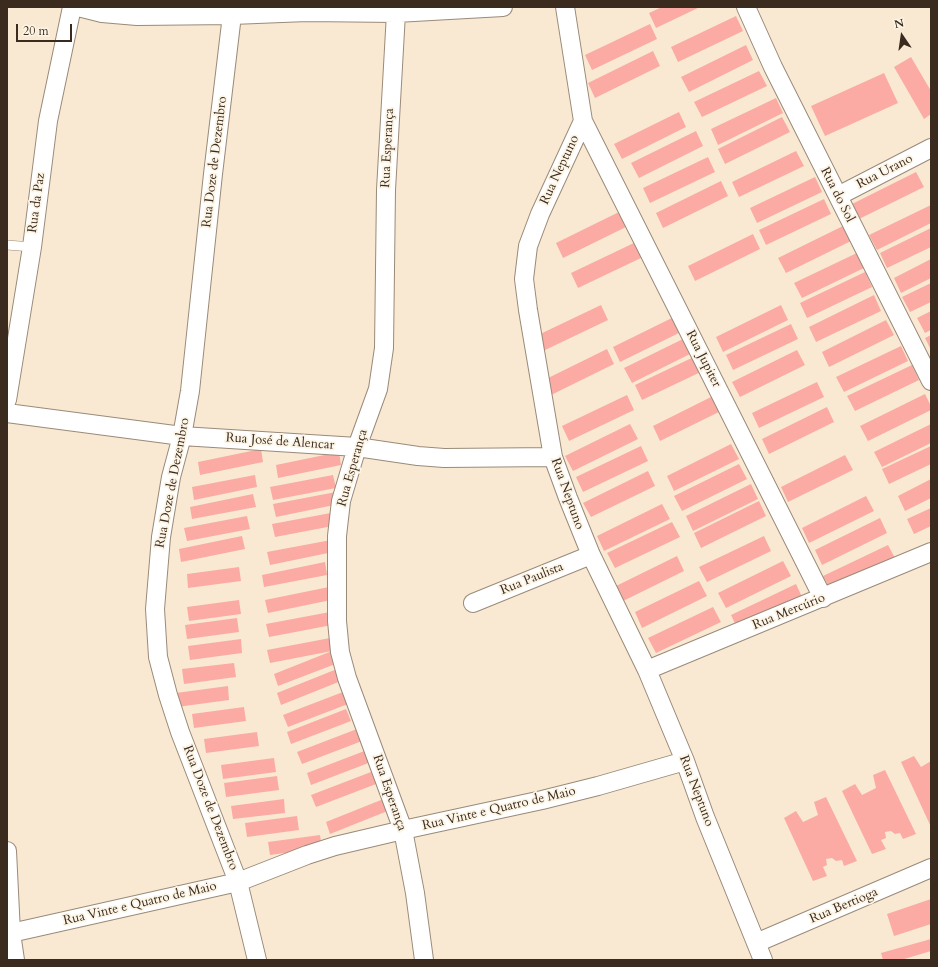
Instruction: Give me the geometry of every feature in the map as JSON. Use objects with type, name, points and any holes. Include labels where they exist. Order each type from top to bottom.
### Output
[{"type":"street","name":"Rua da Paz","points":[[7,400],[32,247],[48,121],[72,7]]},
{"type":"street","points":[[78,7],[102,13],[137,16],[232,15],[307,12],[396,13],[503,7]]},
{"type":"street","name":"Rua Neptuno","points":[[565,7],[583,121],[540,214],[528,246],[524,279],[553,457],[591,555],[647,670],[685,761],[705,817],[762,960]]},
{"type":"street","name":"Rua do Sol","points":[[746,7],[773,67],[931,381]]},
{"type":"street","name":"Rua Esperança","points":[[396,13],[386,190],[384,348],[378,389],[357,447],[341,501],[337,536],[336,621],[340,652],[347,678],[403,830],[415,893],[424,960]]},
{"type":"street","name":"Rua Doze de Dezembro","points":[[232,15],[212,182],[190,391],[182,436],[171,477],[161,537],[155,608],[158,656],[168,695],[180,732],[238,882],[257,960]]},
{"type":"street","name":"Rua Jupiter","points":[[583,121],[823,598]]},
{"type":"street","name":"Rua Urano","points":[[838,196],[931,148]]},
{"type":"street","name":"Rua José de Alencar","points":[[7,413],[182,436],[357,447],[418,456],[444,458],[553,457]]},
{"type":"street","name":"Rua Mercúrio","points":[[647,670],[931,552]]},
{"type":"street","name":"Rua Paulista","points":[[473,603],[591,555]]},
{"type":"street","name":"Rua Vinte e Quatro de Maio","points":[[11,933],[238,882],[307,855],[335,846],[549,799],[685,761]]},
{"type":"street","points":[[7,851],[11,933],[15,960]]},
{"type":"street","name":"Rua Bertioga","points":[[756,943],[931,869]]},
{"type":"lane","points":[[7,245],[32,247]]},
{"type":"building","points":[[662,7],[700,7],[656,28],[649,13]]},
{"type":"building","points":[[736,16],[743,31],[678,62],[671,47]]},
{"type":"building","points":[[650,24],[657,39],[592,70],[585,55]]},
{"type":"building","points":[[746,45],[753,60],[689,92],[681,77]]},
{"type":"building","points":[[653,51],[660,66],[595,98],[588,83]]},
{"type":"building","points":[[911,57],[931,91],[931,114],[924,119],[894,67]]},
{"type":"building","points":[[759,71],[767,86],[702,117],[694,102]]},
{"type":"building","points":[[884,73],[898,103],[825,136],[811,106]]},
{"type":"building","points":[[776,98],[783,113],[718,145],[711,129]]},
{"type":"building","points":[[679,112],[686,127],[622,159],[614,144]]},
{"type":"building","points":[[782,117],[790,132],[725,164],[718,149]]},
{"type":"building","points":[[696,131],[703,146],[639,178],[631,163]]},
{"type":"building","points":[[796,151],[804,166],[739,197],[732,182]]},
{"type":"building","points":[[708,157],[715,172],[650,203],[643,188]]},
{"type":"building","points":[[916,172],[924,187],[859,219],[852,204]]},
{"type":"building","points":[[815,177],[822,192],[757,223],[750,208]]},
{"type":"building","points":[[721,181],[728,196],[663,228],[656,213]]},
{"type":"building","points":[[824,199],[831,214],[766,245],[759,230]]},
{"type":"building","points":[[931,205],[931,223],[877,250],[869,235]]},
{"type":"building","points":[[621,211],[628,226],[563,258],[556,243]]},
{"type":"building","points":[[843,226],[851,241],[786,273],[778,258]]},
{"type":"building","points":[[931,228],[931,247],[887,268],[880,253]]},
{"type":"building","points":[[753,234],[760,249],[695,281],[688,266]]},
{"type":"building","points":[[636,242],[643,257],[578,288],[571,273]]},
{"type":"building","points":[[859,252],[866,267],[802,298],[794,283]]},
{"type":"building","points":[[931,259],[931,278],[901,293],[894,278]]},
{"type":"building","points":[[865,272],[872,287],[807,318],[800,303]]},
{"type":"building","points":[[931,283],[931,302],[910,312],[902,297]]},
{"type":"building","points":[[874,295],[881,311],[816,342],[809,327]]},
{"type":"building","points":[[601,305],[608,320],[543,351],[536,336]]},
{"type":"building","points":[[781,305],[788,320],[723,352],[716,337]]},
{"type":"building","points":[[931,311],[931,330],[925,333],[917,318]]},
{"type":"building","points":[[678,315],[685,330],[620,362],[613,347]]},
{"type":"building","points":[[886,320],[894,335],[829,367],[822,352]]},
{"type":"building","points":[[791,324],[798,339],[733,370],[726,355]]},
{"type":"building","points":[[931,335],[931,350],[925,338]]},
{"type":"building","points":[[689,336],[696,351],[632,383],[624,368]]},
{"type":"building","points":[[901,346],[908,361],[844,392],[836,377]]},
{"type":"building","points":[[607,349],[614,364],[549,396],[542,381]]},
{"type":"building","points":[[797,350],[805,365],[740,397],[732,382]]},
{"type":"building","points":[[700,354],[707,369],[642,400],[635,385]]},
{"type":"building","points":[[912,365],[919,380],[855,411],[847,396]]},
{"type":"building","points":[[817,382],[824,397],[759,428],[752,413]]},
{"type":"building","points":[[717,394],[725,409],[660,441],[653,426]]},
{"type":"building","points":[[925,394],[931,406],[931,410],[868,441],[860,426]]},
{"type":"building","points":[[627,395],[634,410],[569,441],[562,426]]},
{"type":"building","points":[[827,407],[834,422],[769,454],[762,439]]},
{"type":"building","points":[[630,424],[638,439],[573,471],[565,456]]},
{"type":"building","points":[[931,424],[931,443],[882,467],[874,452]]},
{"type":"building","points":[[731,444],[739,459],[674,491],[667,476]]},
{"type":"building","points":[[641,446],[648,461],[583,492],[576,477]]},
{"type":"building","points":[[931,446],[931,464],[889,484],[882,469]]},
{"type":"building","points":[[261,449],[263,462],[200,475],[198,462]]},
{"type":"building","points":[[339,452],[341,465],[278,478],[276,465]]},
{"type":"building","points":[[845,455],[853,470],[788,502],[781,487]]},
{"type":"building","points":[[739,464],[747,479],[682,511],[674,496]]},
{"type":"building","points":[[648,471],[655,486],[591,517],[583,503]]},
{"type":"building","points":[[255,475],[257,487],[194,500],[192,487]]},
{"type":"building","points":[[333,475],[336,488],[273,500],[270,487]]},
{"type":"building","points":[[931,479],[931,498],[905,511],[898,496]]},
{"type":"building","points":[[751,484],[758,499],[693,531],[686,516]]},
{"type":"building","points":[[336,492],[339,504],[276,517],[273,504]]},
{"type":"building","points":[[253,494],[256,507],[192,519],[190,507]]},
{"type":"building","points":[[866,496],[874,511],[809,543],[802,528]]},
{"type":"building","points":[[759,501],[766,516],[701,548],[694,533]]},
{"type":"building","points":[[662,504],[670,519],[604,551],[597,536]]},
{"type":"building","points":[[931,508],[931,526],[914,534],[907,519]]},
{"type":"building","points":[[336,512],[338,525],[275,537],[272,524]]},
{"type":"building","points":[[247,516],[250,529],[187,541],[184,528]]},
{"type":"building","points":[[880,518],[887,533],[822,565],[815,550]]},
{"type":"building","points":[[672,522],[680,537],[615,568],[607,553]]},
{"type":"building","points":[[242,536],[245,549],[181,562],[179,549]]},
{"type":"building","points":[[764,536],[771,551],[707,582],[699,567]]},
{"type":"building","points":[[331,540],[333,552],[270,565],[267,552]]},
{"type":"building","points":[[888,545],[896,560],[831,591],[823,576]]},
{"type":"building","points":[[677,556],[684,571],[619,603],[612,588]]},
{"type":"building","points":[[783,561],[791,576],[726,608],[718,593]]},
{"type":"building","points":[[325,562],[327,575],[264,587],[262,575]]},
{"type":"building","points":[[239,567],[241,581],[188,588],[187,574]]},
{"type":"building","points":[[699,581],[707,596],[642,628],[635,612]]},
{"type":"building","points":[[796,584],[803,599],[738,630],[731,615]]},
{"type":"building","points":[[329,587],[331,600],[268,613],[265,600]]},
{"type":"building","points":[[239,600],[241,614],[189,621],[187,607]]},
{"type":"building","points":[[713,607],[721,622],[656,653],[648,638]]},
{"type":"building","points":[[330,612],[332,625],[269,637],[266,624]]},
{"type":"building","points":[[237,618],[239,632],[187,639],[185,625]]},
{"type":"building","points":[[330,638],[338,663],[278,686],[274,674],[332,651],[270,663],[267,650]]},
{"type":"building","points":[[241,639],[242,653],[190,660],[188,646]]},
{"type":"building","points":[[234,663],[236,677],[184,684],[182,669]]},
{"type":"building","points":[[337,669],[341,681],[281,705],[277,693]]},
{"type":"building","points":[[228,686],[229,700],[177,707],[176,693]]},
{"type":"building","points":[[343,692],[348,704],[288,727],[283,715]]},
{"type":"building","points":[[244,707],[246,721],[194,728],[192,714]]},
{"type":"building","points":[[346,709],[351,721],[291,744],[287,732]]},
{"type":"building","points":[[357,729],[362,741],[302,764],[297,752]]},
{"type":"building","points":[[257,732],[259,746],[206,753],[204,739]]},
{"type":"building","points":[[367,750],[371,762],[311,785],[307,773]]},
{"type":"building","points":[[914,756],[921,767],[931,761],[931,827],[901,762]]},
{"type":"building","points":[[274,758],[276,772],[223,779],[221,765]]},
{"type":"building","points":[[885,770],[916,834],[903,839],[900,833],[895,834],[891,831],[885,832],[886,838],[881,840],[886,849],[872,854],[842,791],[855,784],[862,795],[876,788],[873,775]]},
{"type":"building","points":[[371,772],[376,784],[316,807],[311,795]]},
{"type":"building","points":[[277,776],[279,790],[226,797],[224,783]]},
{"type":"building","points":[[826,797],[857,861],[844,866],[842,860],[836,861],[832,858],[826,859],[827,865],[823,867],[827,876],[813,881],[784,818],[796,811],[803,822],[818,815],[814,802]]},
{"type":"building","points":[[386,798],[390,810],[330,834],[326,822]]},
{"type":"building","points":[[284,799],[285,813],[233,819],[231,806]]},
{"type":"building","points":[[297,816],[299,830],[247,837],[245,823]]},
{"type":"building","points":[[320,835],[322,848],[270,855],[268,842]]},
{"type":"building","points":[[931,899],[931,924],[894,936],[887,914]]},
{"type":"building","points":[[931,939],[931,951],[901,960],[883,960],[881,953]]}]
